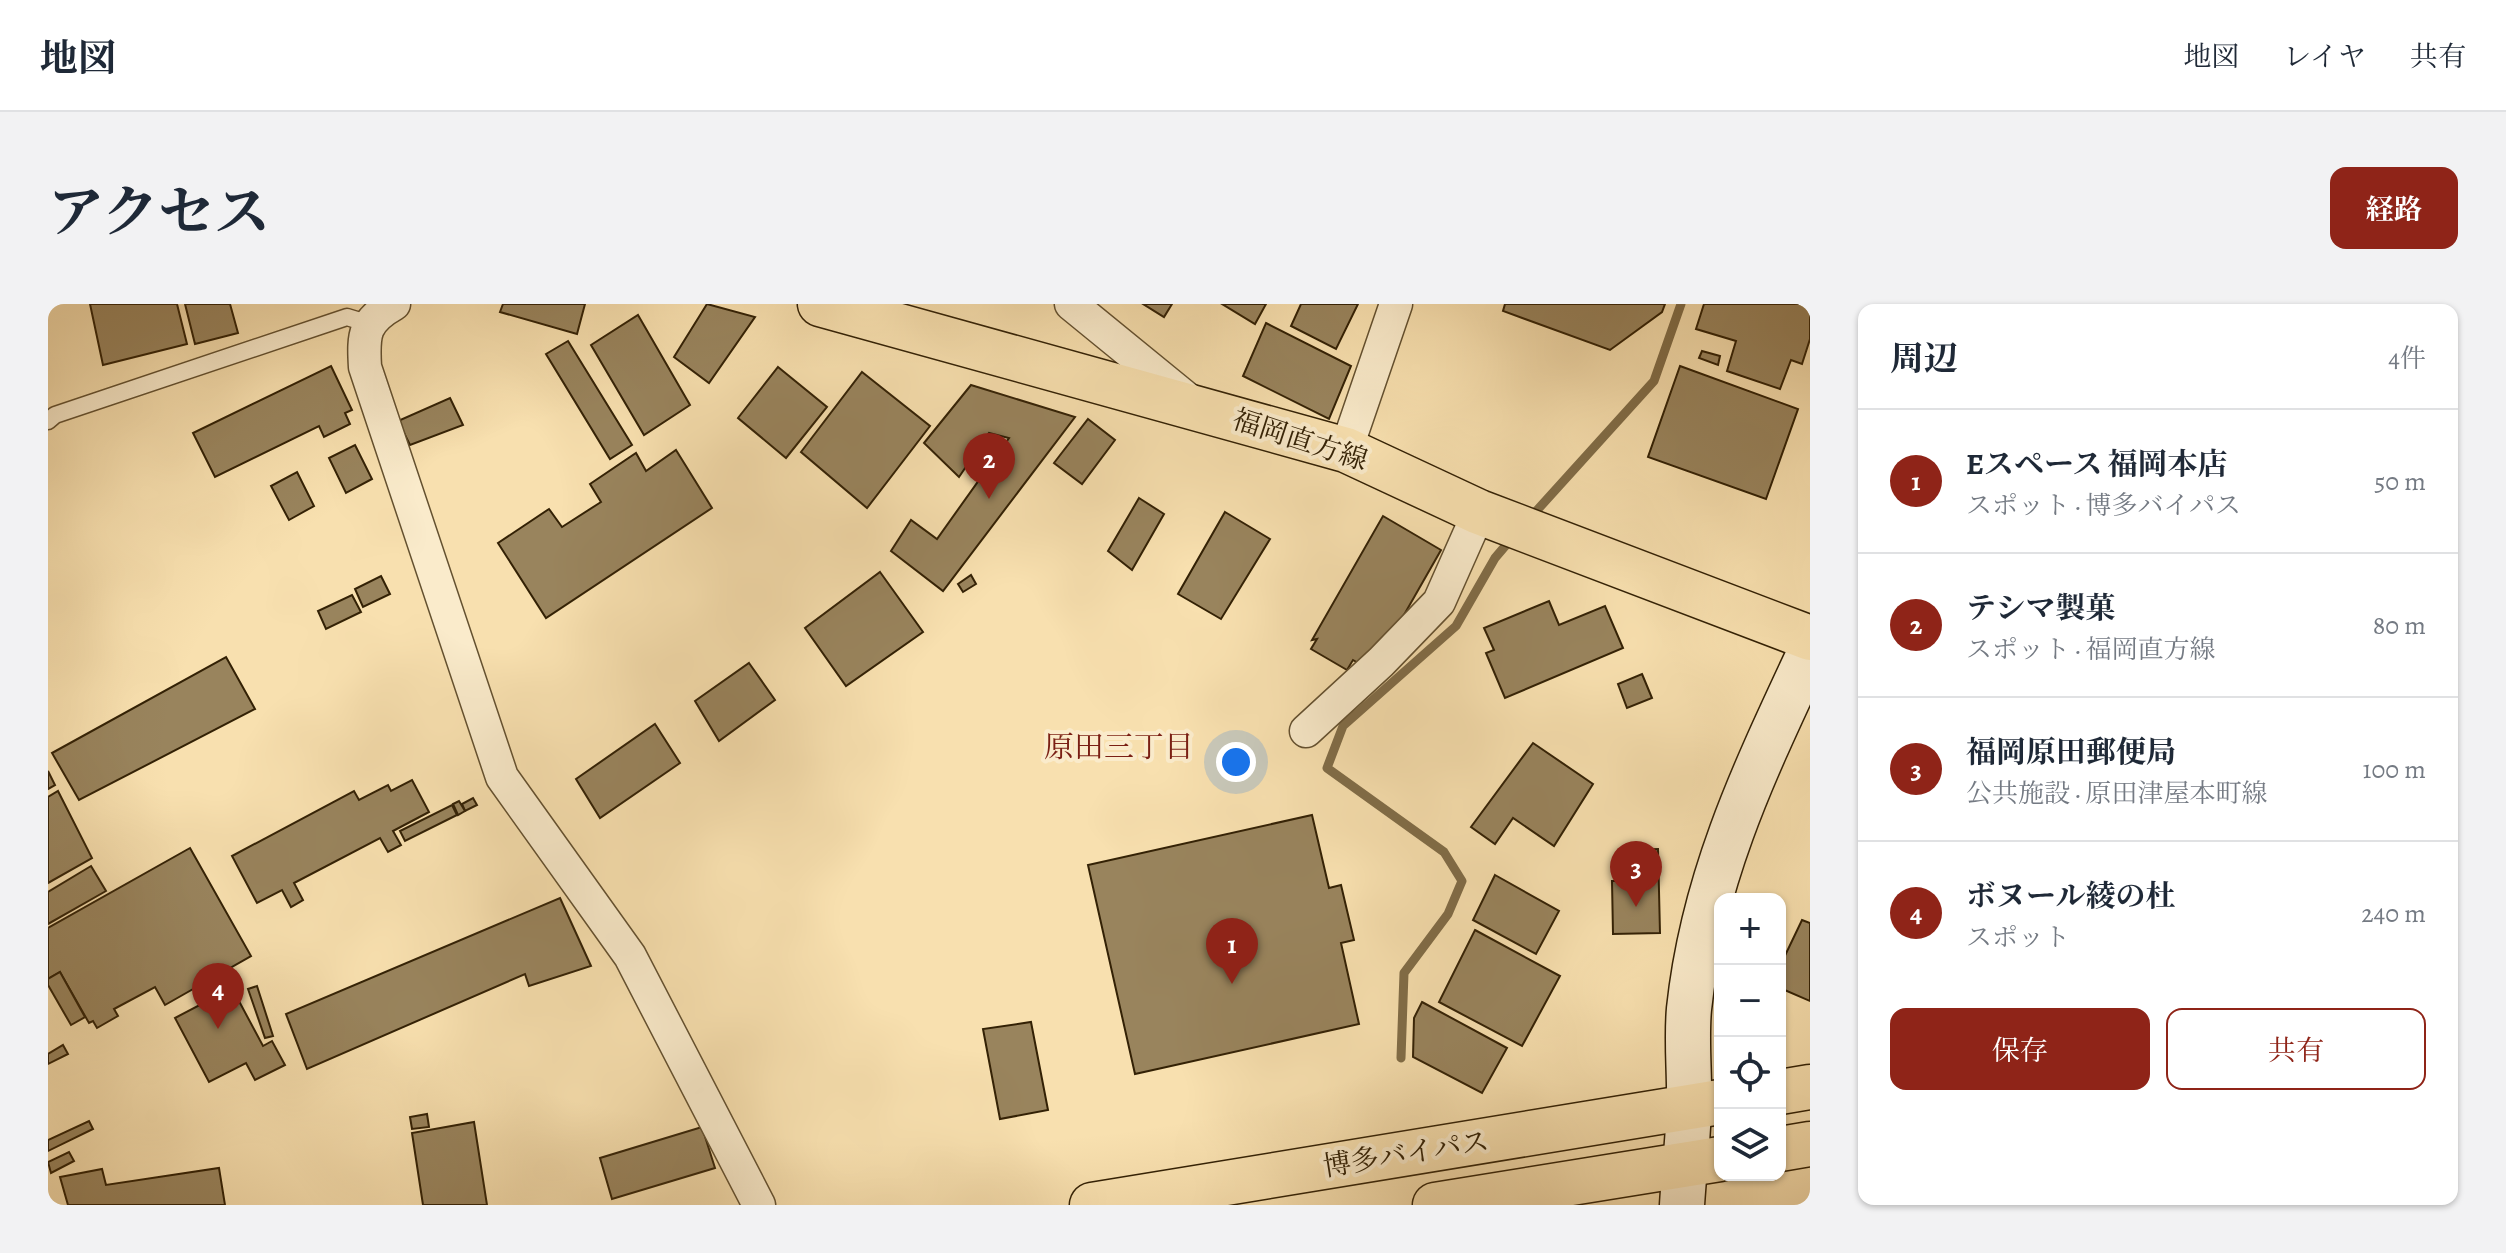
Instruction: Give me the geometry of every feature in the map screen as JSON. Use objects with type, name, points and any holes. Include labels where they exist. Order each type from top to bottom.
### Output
[{"type":"main road","name":"福岡直方線","points":[[820,304],[1346,450],[1479,512],[1810,638]]},
{"type":"main road","points":[[1786,1091],[1810,1087]]},
{"type":"main road","name":"博多バイパス","points":[[1092,1205],[1704,1105]]},
{"type":"main road","points":[[1786,1148],[1810,1144]]},
{"type":"main road","name":"博多バイパス","points":[[1435,1205],[1695,1176]]},
{"type":"street","points":[[1071,304],[1200,409]]},
{"type":"street","points":[[1346,450],[1396,304]]},
{"type":"street","points":[[382,314],[363,336],[365,367],[502,777],[630,956],[759,1205]]},
{"type":"street","points":[[1306,731],[1381,662],[1439,602],[1479,512]]},
{"type":"street","points":[[1695,1176],[1704,1105],[1689,1010],[1713,883],[1747,787],[1810,652]]},
{"type":"lane","points":[[48,421],[55,415],[347,317],[382,314]]},
{"type":"building","points":[[90,304],[177,304],[187,344],[103,365]]},
{"type":"building","points":[[185,304],[230,304],[238,333],[195,344]]},
{"type":"building","points":[[503,304],[585,304],[577,334],[500,312]]},
{"type":"building","points":[[707,304],[755,317],[709,383],[674,357]]},
{"type":"building","points":[[1143,304],[1172,304],[1164,317]]},
{"type":"building","points":[[1222,304],[1266,304],[1255,324]]},
{"type":"building","points":[[1301,304],[1358,304],[1336,349],[1291,326]]},
{"type":"building","points":[[1505,304],[1665,304],[1662,312],[1610,350],[1503,311]]},
{"type":"building","points":[[1704,304],[1810,304],[1810,339],[1802,364],[1791,360],[1780,389],[1727,371],[1736,341],[1696,329]]},
{"type":"building","points":[[638,315],[690,405],[644,435],[591,345]]},
{"type":"building","points":[[1266,323],[1351,366],[1329,419],[1243,376]]},
{"type":"building","points":[[568,341],[632,445],[610,459],[546,354]]},
{"type":"building","points":[[1702,351],[1720,356],[1718,365],[1699,358]]},
{"type":"building","points":[[331,366],[352,410],[345,413],[350,424],[324,437],[319,426],[215,477],[193,433]]},
{"type":"building","points":[[1680,366],[1798,409],[1766,499],[1648,457]]},
{"type":"building","points":[[778,367],[827,407],[786,458],[738,418]]},
{"type":"building","points":[[862,372],[930,426],[867,508],[801,452]]},
{"type":"building","points":[[971,385],[1075,417],[943,591],[891,551],[911,520],[937,539],[1009,438],[989,433],[959,477],[924,443]]},
{"type":"building","points":[[450,398],[463,425],[410,445],[398,421]]},
{"type":"building","points":[[1088,419],[1115,440],[1082,484],[1054,463]]},
{"type":"building","points":[[355,445],[372,479],[346,493],[329,458]]},
{"type":"building","points":[[676,450],[712,508],[546,618],[498,543],[549,509],[562,527],[601,502],[590,484],[636,453],[646,471]]},
{"type":"building","points":[[297,472],[314,506],[289,520],[271,486]]},
{"type":"building","points":[[1139,498],[1164,514],[1132,570],[1108,551]]},
{"type":"building","points":[[1225,512],[1270,539],[1221,619],[1178,594]]},
{"type":"building","points":[[1383,516],[1441,550],[1372,671],[1353,660],[1347,670],[1311,649],[1317,639],[1312,640]]},
{"type":"building","points":[[880,572],[923,632],[846,686],[805,628]]},
{"type":"building","points":[[971,575],[976,584],[963,592],[958,584]]},
{"type":"building","points":[[381,576],[390,594],[363,607],[355,589]]},
{"type":"building","points":[[352,595],[361,612],[326,629],[318,611]]},
{"type":"building","points":[[1549,601],[1559,625],[1605,606],[1623,648],[1505,698],[1486,653],[1494,650],[1484,628]]},
{"type":"building","points":[[226,657],[255,709],[79,800],[52,753]]},
{"type":"building","points":[[749,663],[775,700],[719,741],[695,701]]},
{"type":"building","points":[[1642,674],[1652,698],[1627,708],[1618,684]]},
{"type":"building","points":[[655,724],[680,763],[600,818],[576,779]]},
{"type":"building","points":[[1533,743],[1593,784],[1554,846],[1513,818],[1495,844],[1471,827]]},
{"type":"building","points":[[48,771],[55,785],[48,789]]},
{"type":"building","points":[[412,780],[429,812],[393,831],[401,845],[388,852],[380,838],[294,883],[303,900],[291,907],[282,890],[257,903],[232,856],[354,791],[359,800],[388,785],[391,791]]},
{"type":"building","points":[[58,791],[92,858],[48,883],[48,797]]},
{"type":"building","points":[[473,798],[477,805],[465,811],[462,804]]},
{"type":"building","points":[[459,801],[465,811],[458,815],[453,804]]},
{"type":"building","points":[[452,805],[457,815],[405,841],[400,831]]},
{"type":"building","points":[[1312,815],[1329,888],[1341,885],[1354,940],[1341,943],[1359,1024],[1135,1074],[1088,865]]},
{"type":"building","points":[[190,848],[251,956],[165,1005],[155,987],[114,1009],[118,1016],[97,1028],[93,1021],[89,1023],[60,972],[48,979],[48,928]]},
{"type":"building","points":[[1658,849],[1660,933],[1613,934],[1612,881],[1625,881],[1624,850]]},
{"type":"building","points":[[91,866],[106,891],[48,924],[48,892]]},
{"type":"building","points":[[1495,875],[1559,911],[1536,954],[1473,920]]},
{"type":"building","points":[[560,898],[591,966],[529,986],[525,974],[307,1069],[286,1014]]},
{"type":"building","points":[[1802,920],[1810,923],[1810,1001],[1786,991],[1786,953]]},
{"type":"building","points":[[1475,930],[1560,976],[1522,1046],[1439,1002]]},
{"type":"building","points":[[60,972],[85,1017],[71,1025],[48,985],[48,979]]},
{"type":"building","points":[[257,986],[273,1036],[265,1038],[248,989]]},
{"type":"building","points":[[232,988],[263,1046],[272,1041],[285,1065],[255,1080],[246,1063],[209,1082],[175,1018]]},
{"type":"building","points":[[1422,1002],[1507,1048],[1482,1093],[1413,1057],[1414,1018]]},
{"type":"building","points":[[1031,1022],[1048,1110],[1000,1119],[983,1029]]},
{"type":"building","points":[[63,1045],[68,1054],[48,1064],[48,1054]]},
{"type":"building","points":[[427,1114],[429,1127],[412,1129],[410,1117]]},
{"type":"building","points":[[89,1121],[93,1129],[48,1151],[48,1140]]},
{"type":"building","points":[[474,1122],[487,1205],[423,1205],[412,1133]]},
{"type":"building","points":[[702,1127],[715,1168],[612,1199],[600,1158]]},
{"type":"building","points":[[69,1152],[74,1161],[51,1173],[48,1162]]},
{"type":"building","points":[[219,1168],[225,1205],[68,1205],[60,1177],[102,1169],[106,1185]]},
{"type":"waterway","points":[[1530,518],[1654,381],[1681,304]]},
{"type":"waterway","points":[[1401,1058],[1404,973],[1448,914],[1462,881],[1444,852],[1327,768],[1343,726],[1456,626],[1495,558],[1512,538]]},
{"type":"place","name":"テシマ製菓","points":[[989,499]]},
{"type":"place","name":"福岡原田郵便局","points":[[1636,907]]},
{"type":"place","name":"Eスペース 福岡本店","points":[[1232,984]]},
{"type":"place","name":"ボヌール綾の杜","points":[[218,1029]]},
{"type":"district","name":"原田三丁目","points":[[1119,747]]}]
